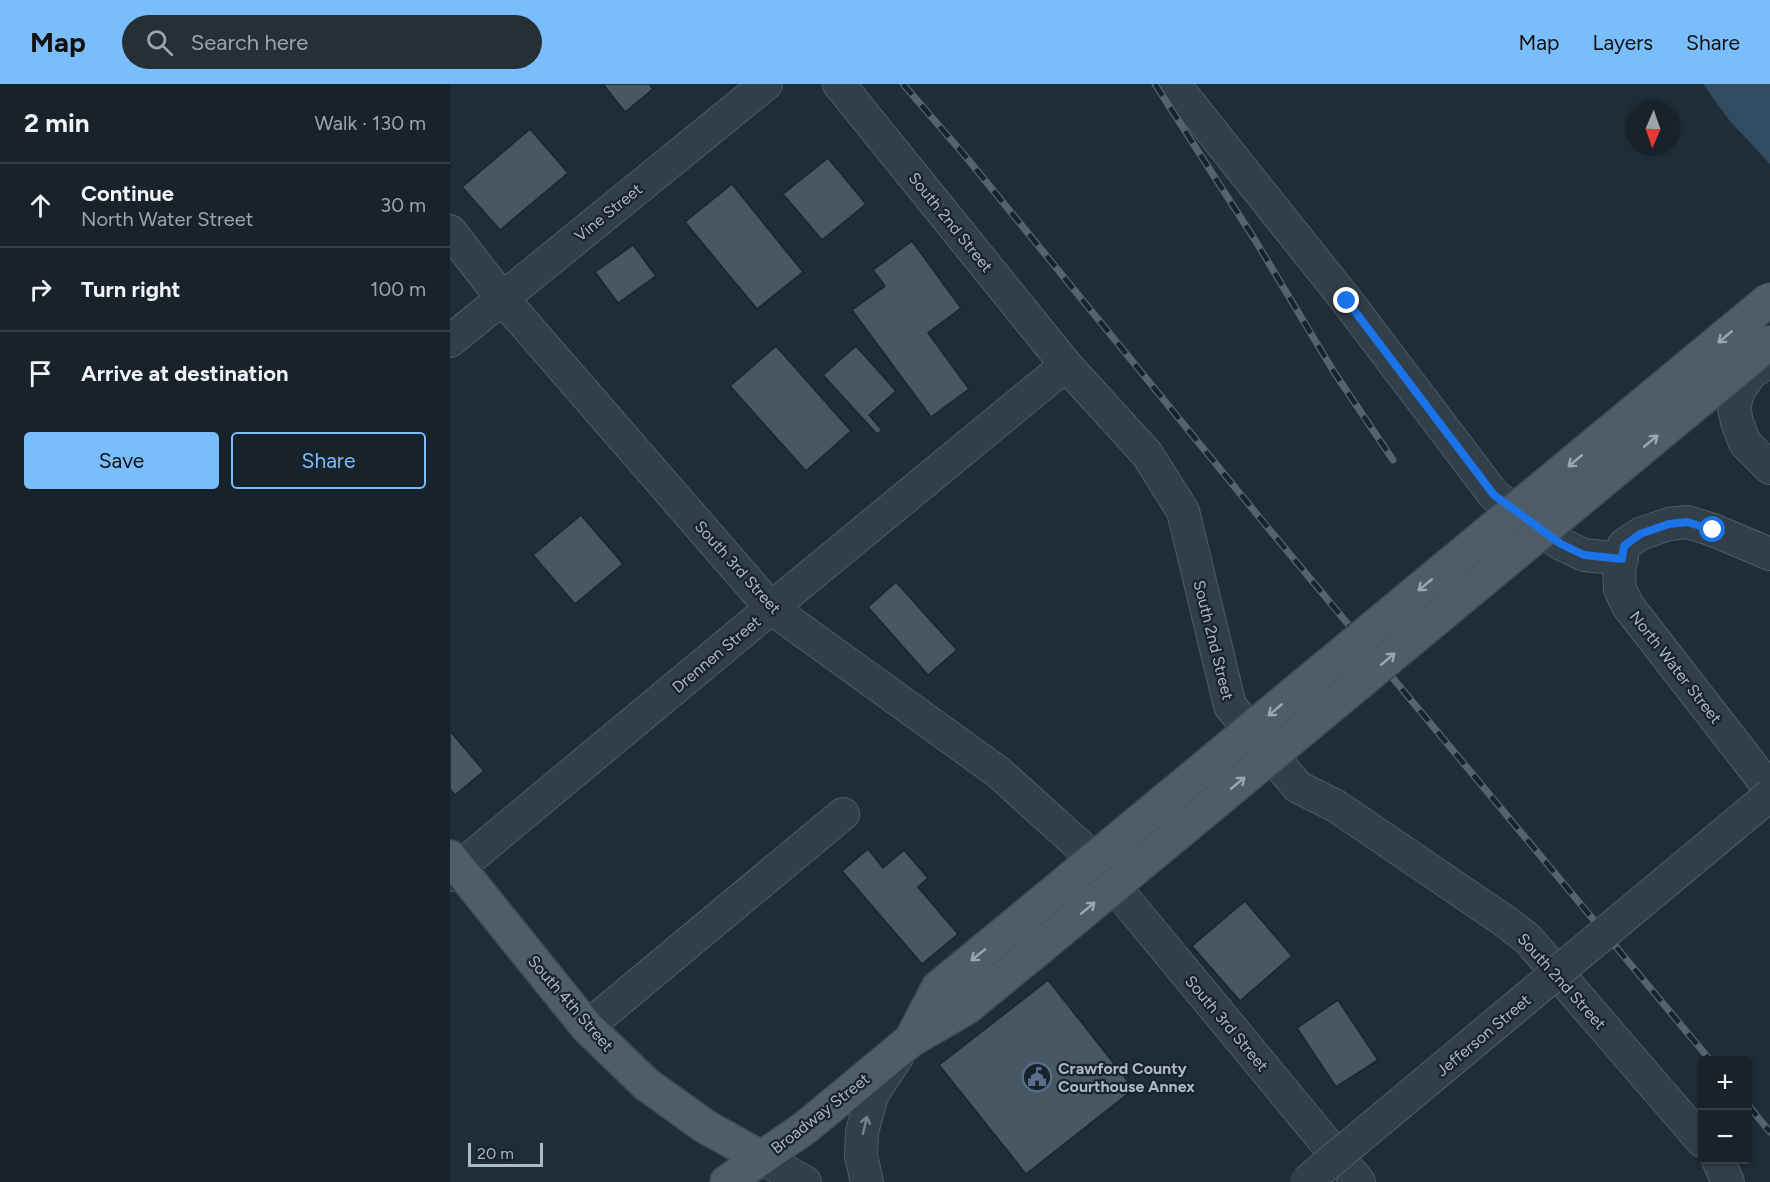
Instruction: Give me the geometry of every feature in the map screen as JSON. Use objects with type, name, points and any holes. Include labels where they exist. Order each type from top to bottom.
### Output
[{"type":"main road","name":"Broadway Street","points":[[908,1042],[938,988],[1770,299]]},
{"type":"main road","name":"Broadway Street","points":[[727,1182],[806,1127],[908,1042],[966,1008],[1770,342]]},
{"type":"main road","name":"South 4th Street","points":[[453,867],[587,1027],[646,1084],[706,1127],[762,1158]]},
{"type":"street","name":"Vine Street","points":[[450,341],[766,84]]},
{"type":"street","name":"South 2nd Street","points":[[839,84],[1066,365],[1147,454],[1183,512],[1230,706],[1298,787],[1336,806],[1528,939],[1698,1136]]},
{"type":"street","points":[[1174,84],[1347,301],[1494,495],[1561,544],[1584,555],[1622,559]]},
{"type":"street","name":"South 3rd Street","points":[[450,231],[502,298],[771,608],[998,772],[1080,846]]},
{"type":"street","points":[[1770,361],[1751,373],[1739,390],[1734,408],[1745,443],[1770,468]]},
{"type":"street","name":"Drennen Street","points":[[453,867],[1066,365]]},
{"type":"street","name":"North Water Street","points":[[1770,554],[1713,530],[1687,522],[1669,524],[1640,534],[1624,546],[1619,571],[1620,589],[1628,606],[1770,789]]},
{"type":"street","name":"Jefferson Street","points":[[1306,1182],[1770,795]]},
{"type":"street","points":[[587,1027],[843,814]]},
{"type":"street","name":"South 3rd Street","points":[[1128,903],[1327,1144]]},
{"type":"street","points":[[867,1182],[861,1156],[862,1132],[872,1095],[908,1042]]},
{"type":"street","name":"South 4th Street","points":[[762,1158],[805,1182]]},
{"type":"street","points":[[1720,1164],[1728,1182]]},
{"type":"water","points":[[1703,84],[1770,84],[1770,164],[1729,120]]},
{"type":"building","points":[[603,84],[649,84],[653,89],[625,112]]},
{"type":"building","points":[[530,129],[568,173],[500,230],[462,187]]},
{"type":"building","points":[[828,158],[866,204],[822,240],[783,194]]},
{"type":"building","points":[[732,184],[803,272],[757,309],[685,222]]},
{"type":"building","points":[[912,241],[961,308],[928,333],[969,389],[931,417],[852,310],[885,286],[873,270]]},
{"type":"building","points":[[633,245],[656,276],[618,303],[595,272]]},
{"type":"building","points":[[776,346],[851,431],[806,471],[730,386]]},
{"type":"building","points":[[856,346],[896,391],[869,415],[882,430],[877,434],[823,375]]},
{"type":"building","points":[[581,515],[623,564],[575,604],[533,555]]},
{"type":"building","points":[[896,582],[957,650],[928,675],[868,607]]},
{"type":"building","points":[[450,731],[484,771],[455,795],[450,789]]},
{"type":"building","points":[[868,849],[883,868],[904,850],[928,878],[918,887],[958,934],[922,964],[842,871]]},
{"type":"building","points":[[1245,901],[1292,956],[1240,1001],[1192,946]]},
{"type":"building","name":"Crawford County Courthouse Annex","points":[[1048,980],[1134,1089],[1026,1174],[939,1065]]},
{"type":"building","points":[[1338,1000],[1378,1060],[1336,1087],[1297,1028]]},
{"type":"railway","points":[[903,84],[966,157],[1264,523],[1707,1056]]},
{"type":"railway","points":[[1155,84],[1255,240],[1334,372],[1393,460]]},
{"type":"railway","points":[[1752,1110],[1770,1132]]},
{"type":"place","name":"Crawford County Courthouse Annex","points":[[1037,1077]]},
{"type":"route","points":[[1347,301],[1494,495],[1561,544],[1584,555],[1622,559],[1624,546],[1640,534],[1669,524],[1687,522],[1713,530]]}]
